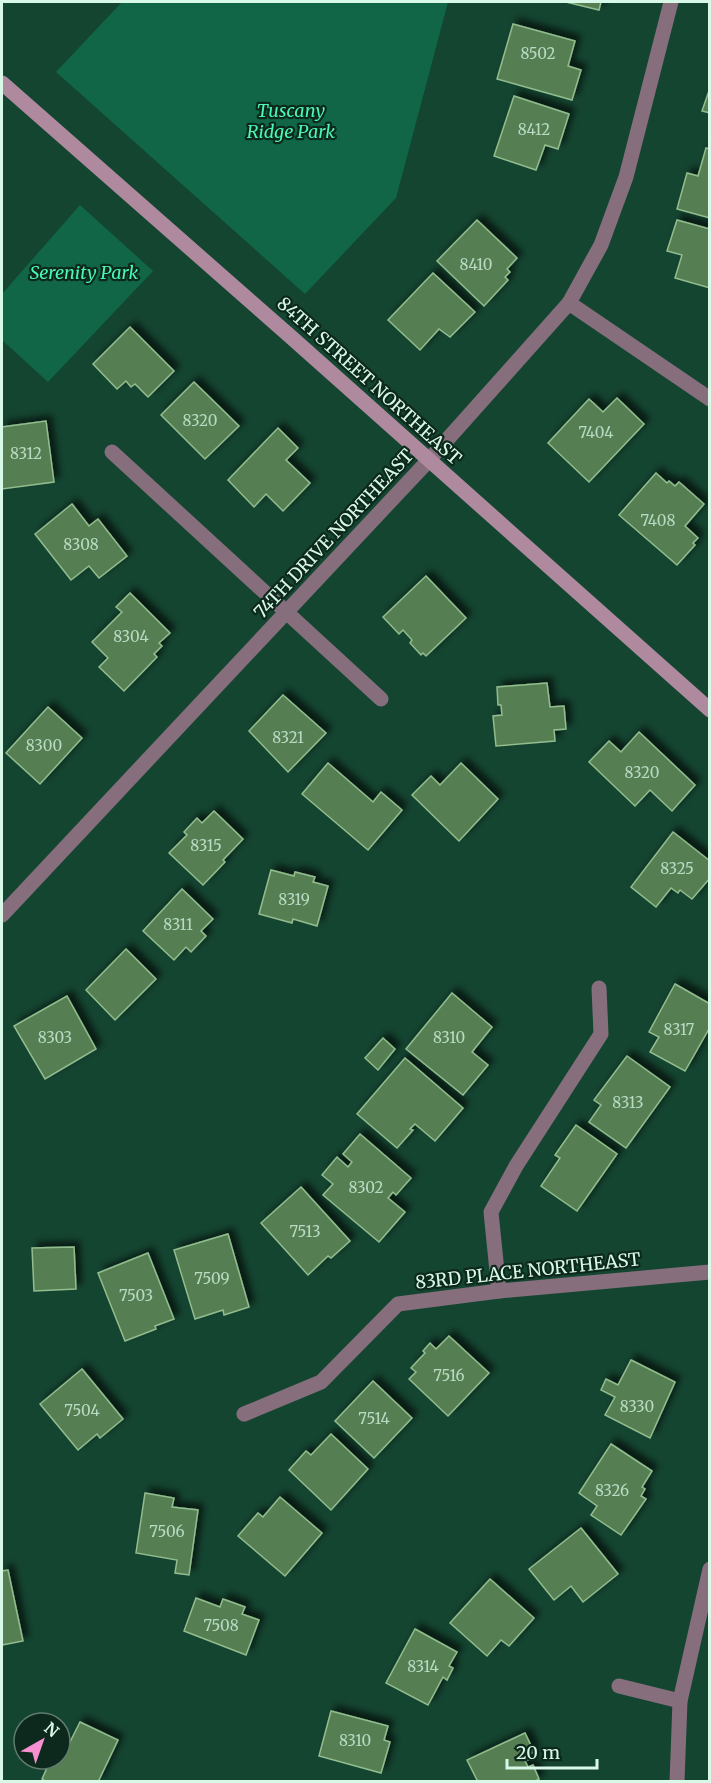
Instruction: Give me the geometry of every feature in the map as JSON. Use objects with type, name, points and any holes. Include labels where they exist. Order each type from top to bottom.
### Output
[{"type":"street","name":"74TH DRIVE NORTHEAST","points":[[2,915],[429,460],[569,303],[601,245],[626,177],[671,2]]},
{"type":"street","name":"84TH STREET NORTHEAST","points":[[2,83],[710,710]]},
{"type":"street","points":[[569,303],[710,399]]},
{"type":"street","points":[[112,452],[381,699]]},
{"type":"street","points":[[499,1291],[491,1212],[516,1166],[601,1034],[599,988]]},
{"type":"street","name":"83RD PLACE NORTHEAST","points":[[244,1414],[321,1382],[398,1304],[499,1291],[710,1272]]},
{"type":"street","points":[[677,1782],[680,1701],[710,1569]]},
{"type":"street","points":[[619,1686],[680,1701]]},
{"type":"green space","name":"Tuscany Ridge Park","points":[[122,2],[448,2],[396,198],[305,294],[56,72]]},
{"type":"green space","name":"Serenity Park","points":[[80,205],[153,271],[48,382],[2,340],[2,294]]},
{"type":"building","points":[[566,2],[601,2],[599,10]]},
{"type":"building","points":[[513,24],[575,41],[568,66],[581,70],[572,100],[497,79]]},
{"type":"building","points":[[710,88],[710,113],[702,111]]},
{"type":"building","points":[[514,96],[569,114],[558,149],[545,145],[536,170],[494,156]]},
{"type":"building","points":[[706,148],[710,149],[710,218],[677,209],[687,173],[698,176]]},
{"type":"building","points":[[477,220],[517,258],[507,269],[510,272],[505,277],[508,280],[484,306],[437,261]]},
{"type":"building","points":[[677,220],[710,229],[710,288],[675,278],[682,255],[667,251]]},
{"type":"building","points":[[433,273],[475,312],[450,337],[439,329],[420,350],[388,320]]},
{"type":"building","points":[[130,327],[174,371],[148,397],[135,384],[131,387],[126,381],[117,389],[93,364]]},
{"type":"building","points":[[194,382],[239,426],[205,459],[161,415]]},
{"type":"building","points":[[617,398],[644,424],[589,482],[548,443],[589,399],[603,412]]},
{"type":"building","points":[[46,421],[54,482],[2,489],[2,427]]},
{"type":"building","points":[[278,428],[298,448],[286,460],[310,483],[283,511],[266,494],[254,507],[228,480]]},
{"type":"building","points":[[656,473],[667,483],[669,481],[675,486],[679,482],[704,504],[685,526],[698,538],[693,543],[695,545],[677,565],[619,515]]},
{"type":"building","points":[[72,504],[89,526],[98,519],[127,556],[99,578],[89,566],[71,580],[35,534]]},
{"type":"building","points":[[426,576],[466,618],[426,656],[423,653],[421,655],[410,643],[412,640],[403,630],[399,634],[383,617]]},
{"type":"building","points":[[130,593],[170,633],[159,643],[162,646],[154,654],[157,657],[124,691],[99,667],[108,658],[92,642],[122,612],[116,607]]},
{"type":"building","points":[[547,683],[550,707],[564,706],[566,729],[554,730],[555,741],[496,746],[493,716],[502,715],[501,705],[498,705],[497,687]]},
{"type":"building","points":[[283,695],[326,733],[288,772],[249,731]]},
{"type":"building","points":[[48,707],[82,738],[40,784],[6,753]]},
{"type":"building","points":[[639,732],[695,785],[672,811],[650,790],[635,806],[589,762],[609,741],[621,752]]},
{"type":"building","points":[[328,763],[373,802],[381,792],[402,810],[368,850],[302,794]]},
{"type":"building","points":[[461,763],[498,799],[459,841],[412,795],[431,776],[440,785]]},
{"type":"building","points":[[214,811],[243,839],[203,885],[169,853],[187,835],[184,832],[197,818],[202,823]]},
{"type":"building","points":[[673,832],[710,861],[710,878],[692,899],[680,890],[678,893],[671,888],[656,907],[631,887]]},
{"type":"building","points":[[271,870],[294,876],[295,872],[315,877],[313,882],[328,886],[317,926],[293,919],[292,923],[259,914]]},
{"type":"building","points":[[182,889],[213,919],[201,931],[206,936],[191,952],[186,947],[174,960],[143,931]]},
{"type":"building","points":[[126,949],[156,979],[115,1020],[86,990]]},
{"type":"building","points":[[675,984],[710,1004],[710,1027],[685,1071],[650,1052],[659,1037],[649,1032]]},
{"type":"building","points":[[452,993],[492,1027],[472,1052],[488,1065],[463,1095],[406,1049]]},
{"type":"building","points":[[67,996],[96,1049],[45,1079],[14,1026]]},
{"type":"building","points":[[383,1038],[395,1049],[378,1070],[365,1058]]},
{"type":"building","points":[[627,1056],[670,1087],[626,1148],[589,1122],[601,1105],[594,1100]]},
{"type":"building","points":[[405,1058],[463,1108],[435,1141],[415,1124],[410,1129],[413,1130],[397,1148],[357,1114]]},
{"type":"building","points":[[576,1125],[617,1154],[577,1211],[541,1186],[560,1158],[555,1155]]},
{"type":"building","points":[[360,1134],[411,1178],[396,1195],[393,1192],[388,1198],[405,1212],[379,1242],[323,1195],[333,1184],[322,1175],[337,1157],[348,1167],[352,1162],[343,1154]]},
{"type":"building","points":[[301,1187],[350,1241],[331,1258],[328,1256],[308,1275],[261,1223]]},
{"type":"building","points":[[228,1234],[249,1307],[224,1315],[223,1310],[195,1319],[174,1250]]},
{"type":"building","points":[[74,1247],[76,1289],[34,1291],[32,1248]]},
{"type":"building","points":[[148,1253],[174,1319],[125,1341],[98,1273]]},
{"type":"building","points":[[449,1336],[489,1373],[448,1416],[409,1379],[416,1372],[411,1368],[425,1353],[423,1351],[430,1343],[436,1349]]},
{"type":"building","points":[[631,1360],[675,1382],[650,1438],[605,1415],[615,1397],[601,1390],[606,1379],[618,1385]]},
{"type":"building","points":[[82,1369],[123,1419],[100,1438],[97,1434],[78,1450],[40,1404]]},
{"type":"building","points":[[373,1381],[412,1418],[374,1458],[335,1421]]},
{"type":"building","points":[[331,1434],[368,1469],[331,1510],[289,1470],[306,1451],[311,1455]]},
{"type":"building","points":[[611,1444],[652,1471],[642,1487],[645,1489],[641,1496],[646,1499],[621,1535],[591,1515],[597,1506],[579,1493]]},
{"type":"building","points":[[145,1493],[174,1498],[172,1507],[198,1510],[189,1575],[175,1573],[177,1560],[136,1553]]},
{"type":"building","points":[[280,1497],[322,1533],[285,1576],[238,1536],[258,1513],[263,1517]]},
{"type":"building","points":[[581,1528],[618,1574],[583,1602],[571,1586],[554,1600],[529,1569]]},
{"type":"building","points":[[8,1570],[23,1641],[2,1645],[2,1571]]},
{"type":"building","points":[[490,1579],[534,1618],[509,1646],[501,1640],[487,1656],[450,1623]]},
{"type":"building","points":[[196,1598],[220,1607],[223,1599],[245,1607],[242,1614],[259,1620],[246,1655],[184,1631]]},
{"type":"building","points":[[415,1629],[457,1652],[449,1666],[453,1668],[447,1680],[443,1677],[428,1705],[386,1683]]},
{"type":"building","points":[[331,1711],[388,1726],[384,1740],[390,1742],[381,1773],[319,1756]]},
{"type":"building","points":[[80,1722],[118,1740],[98,1782],[47,1782],[42,1779],[46,1771],[72,1771],[72,1738]]},
{"type":"building","points":[[525,1733],[534,1752],[528,1755],[530,1759],[525,1761],[528,1767],[533,1765],[539,1779],[534,1782],[478,1782],[467,1760]]}]
